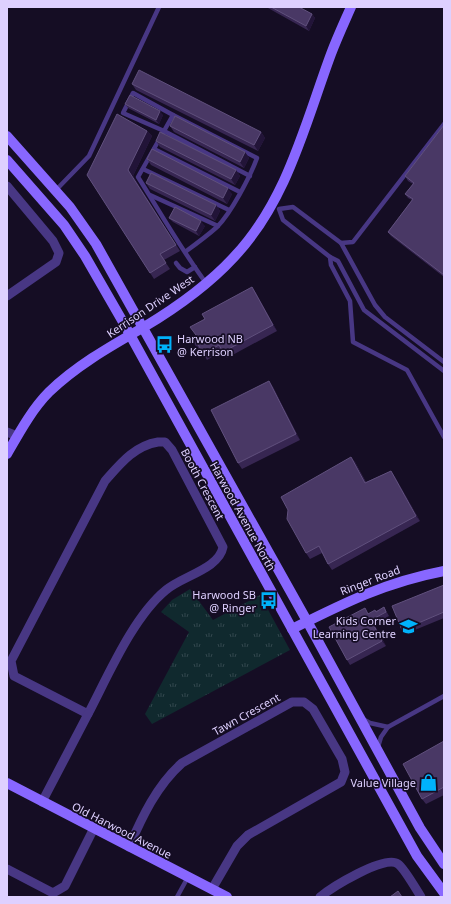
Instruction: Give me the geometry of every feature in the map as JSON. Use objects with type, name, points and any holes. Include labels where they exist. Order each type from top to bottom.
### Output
[{"type":"main road","name":"Kerrison Drive West","points":[[7,454],[36,407],[49,393],[87,362],[130,334],[144,327],[206,283],[234,257],[256,232],[296,156],[331,54],[349,8]]},
{"type":"main road","name":"Harwood Avenue North","points":[[7,136],[56,190],[96,244],[144,327],[420,828],[444,864]]},
{"type":"main road","name":"Harwood Avenue North","points":[[7,160],[64,225],[85,256],[130,334],[417,856],[444,893]]},
{"type":"main road","name":"Ringer Road","points":[[292,629],[359,596],[412,577],[444,571]]},
{"type":"main road","name":"Old Harwood Avenue","points":[[7,783],[227,897]]},
{"type":"street","points":[[7,186],[53,241],[59,253],[56,262],[7,296]]},
{"type":"street","points":[[7,432],[17,436]]},
{"type":"street","name":"Booth Crescent","points":[[42,802],[88,714],[146,609],[166,589],[213,563],[221,555],[223,547],[172,450],[165,442],[148,443],[124,459],[106,481],[11,661],[14,676],[88,714]]},
{"type":"street","name":"Tawn Crescent","points":[[129,847],[158,790],[168,775],[182,763],[292,702],[304,702],[313,709],[342,760],[345,772],[341,782],[248,835],[237,846],[212,889]]},
{"type":"street","points":[[7,869],[53,893],[58,891],[65,886],[94,828]]},
{"type":"street","points":[[320,897],[330,889],[380,863],[391,861],[398,864],[421,897]]},
{"type":"lane","points":[[56,190],[89,156],[159,7]]},
{"type":"lane","points":[[185,252],[218,226],[250,176],[257,158],[133,93],[123,112],[164,131],[250,176]]},
{"type":"lane","points":[[173,114],[138,177],[206,283]]},
{"type":"lane","points":[[341,243],[353,242],[444,124]]},
{"type":"lane","points":[[154,149],[240,192]]},
{"type":"lane","points":[[143,169],[229,210]]},
{"type":"lane","points":[[150,195],[218,226]]},
{"type":"lane","points":[[444,362],[385,317],[375,304],[341,243],[293,206],[279,209],[283,220],[330,257],[338,261],[364,310],[444,371]]},
{"type":"lane","points":[[330,257],[331,265],[350,301],[353,342],[407,370],[444,437]]},
{"type":"lane","points":[[176,263],[180,268],[187,272],[195,267]]},
{"type":"lane","points":[[377,749],[381,737],[388,727],[444,696]]},
{"type":"lane","points":[[359,716],[370,723],[388,727]]},
{"type":"lane","points":[[177,897],[188,877]]},
{"type":"green space","points":[[190,589],[213,620],[260,595],[290,650],[152,724],[145,714],[189,632],[161,612],[172,600]]},
{"type":"building","points":[[271,7],[299,7],[312,14],[306,26]]},
{"type":"building","points":[[139,70],[261,132],[254,145],[132,84]]},
{"type":"building","points":[[130,95],[160,111],[156,120],[125,104]]},
{"type":"building","points":[[117,114],[147,131],[128,170],[176,245],[160,254],[166,263],[150,273],[87,175]]},
{"type":"building","points":[[175,116],[245,152],[240,162],[170,126]]},
{"type":"building","points":[[444,125],[444,275],[388,232],[413,199],[405,194],[414,183],[405,176]]},
{"type":"building","points":[[160,132],[236,170],[231,179],[156,141]]},
{"type":"building","points":[[152,149],[228,188],[223,198],[147,159]]},
{"type":"building","points":[[151,173],[216,205],[211,215],[146,183]]},
{"type":"building","points":[[175,207],[201,221],[196,231],[169,218]]},
{"type":"building","points":[[252,287],[273,325],[223,352],[219,345],[203,354],[198,344],[193,342],[196,335],[190,327],[205,319],[202,314]]},
{"type":"building","points":[[269,381],[296,434],[238,463],[211,410]]},
{"type":"building","points":[[351,457],[365,483],[391,471],[416,516],[328,564],[319,546],[306,553],[287,519],[288,510],[281,497]]},
{"type":"building","points":[[444,585],[444,612],[402,630],[392,606]]},
{"type":"building","points":[[384,607],[386,612],[371,620],[382,641],[347,660],[329,627],[365,608],[368,614],[375,610],[376,612]]},
{"type":"building","name":"Value Village","points":[[444,741],[444,787],[422,799],[403,764]]},
{"type":"building","points":[[398,891],[402,897],[390,897]]},
{"type":"place","name":"Harwood NB @ Kerrison","points":[[164,344]]},
{"type":"place","name":"Harwood SB @ Ringer","points":[[269,600]]},
{"type":"place","name":"Kids Corner Learning Centre","points":[[409,626]]},
{"type":"place","name":"Value Village","points":[[429,782]]}]
